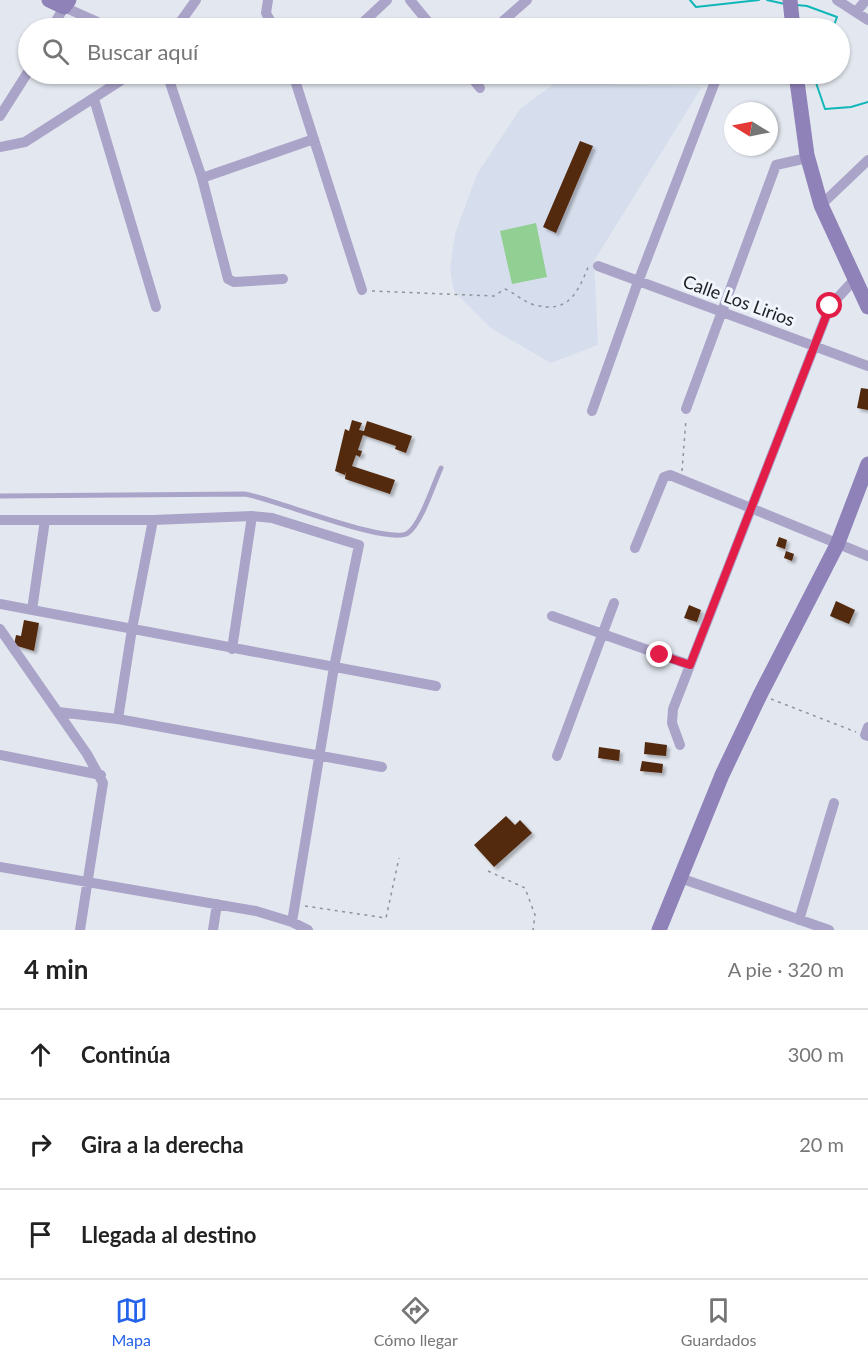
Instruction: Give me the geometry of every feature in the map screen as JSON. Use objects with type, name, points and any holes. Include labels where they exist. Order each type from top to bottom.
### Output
[{"type":"street","points":[[49,0],[67,3],[93,18]]},
{"type":"street","points":[[183,18],[196,0]]},
{"type":"street","points":[[268,0],[268,18]]},
{"type":"street","points":[[368,18],[387,0]]},
{"type":"street","points":[[410,0],[425,18]]},
{"type":"street","points":[[506,18],[527,0]]},
{"type":"street","points":[[837,0],[868,20]]},
{"type":"street","points":[[856,12],[866,0]]},
{"type":"street","points":[[58,18],[67,3]]},
{"type":"street","points":[[0,116],[20,84]]},
{"type":"street","points":[[0,147],[25,142],[116,84]]},
{"type":"street","points":[[170,84],[202,178],[228,279],[234,282],[283,279]]},
{"type":"street","points":[[296,84],[362,290]]},
{"type":"street","points":[[477,84],[480,88]]},
{"type":"street","points":[[592,411],[638,282],[714,84]]},
{"type":"street","points":[[798,84],[807,158],[821,205],[868,307]]},
{"type":"street","points":[[94,99],[156,307]]},
{"type":"street","points":[[202,178],[314,139]]},
{"type":"street","points":[[686,409],[776,165],[807,158]]},
{"type":"street","points":[[821,205],[868,160]]},
{"type":"street","name":"Calle Los Lirios","points":[[598,266],[868,366]]},
{"type":"street","points":[[680,745],[672,723],[673,709],[830,306],[855,279]]},
{"type":"street","points":[[659,930],[718,784],[760,695],[837,545],[868,464]]},
{"type":"street","points":[[634,548],[664,477],[670,475],[868,556]]},
{"type":"street","points":[[232,649],[252,516]]},
{"type":"street","points":[[0,520],[153,520],[252,516],[272,518],[359,545],[334,667],[292,922]]},
{"type":"street","points":[[32,610],[45,520]]},
{"type":"street","points":[[118,719],[132,629],[153,520]]},
{"type":"street","points":[[557,756],[614,603]]},
{"type":"street","points":[[0,604],[436,686]]},
{"type":"street","points":[[552,616],[690,665]]},
{"type":"street","points":[[0,629],[101,775],[101,800],[80,930]]},
{"type":"street","points":[[58,712],[118,719],[382,767]]},
{"type":"street","points":[[0,755],[101,775]]},
{"type":"street","points":[[799,920],[834,803]]},
{"type":"street","points":[[0,867],[256,911],[292,922],[308,930]]},
{"type":"street","points":[[680,878],[799,920],[810,927],[829,930]]},
{"type":"street","points":[[213,930],[218,904]]},
{"type":"lane","points":[[0,496],[245,494],[264,497],[353,527],[395,537],[408,533],[417,520],[441,468]]},
{"type":"path","points":[[362,290],[494,296],[505,289],[532,305],[553,307],[571,301],[580,287],[589,263],[598,266]]},
{"type":"path","points":[[682,480],[686,409]]},
{"type":"path","points":[[760,695],[867,733]]},
{"type":"path","points":[[296,904],[386,918],[399,858]]},
{"type":"path","points":[[488,871],[525,888],[535,915],[533,930]]},
{"type":"shaded area","points":[[554,84],[702,87],[594,261],[598,345],[551,363],[492,329],[454,291],[450,270],[455,234],[477,174],[520,109]]},
{"type":"green space","points":[[536,223],[547,277],[512,284],[500,231]]},
{"type":"building","points":[[580,141],[593,146],[556,233],[543,227]]},
{"type":"building","points":[[861,388],[868,389],[868,410],[857,408]]},
{"type":"building","points":[[352,420],[362,423],[359,430],[364,431],[367,421],[412,436],[406,453],[395,449],[396,446],[363,435],[358,450],[362,451],[360,457],[356,455],[352,466],[395,480],[390,494],[345,479],[346,471],[345,475],[335,471],[345,429],[349,431]]},
{"type":"building","points":[[779,537],[787,540],[785,549],[776,546]]},
{"type":"building","points":[[786,551],[794,554],[792,561],[784,558]]},
{"type":"building","points":[[836,601],[855,610],[849,624],[830,616]]},
{"type":"building","points":[[689,605],[701,610],[697,622],[684,618]]},
{"type":"building","points":[[24,620],[39,623],[34,651],[14,645],[16,635],[21,636]]},
{"type":"building","points":[[645,742],[667,745],[666,756],[644,754]]},
{"type":"building","points":[[599,747],[620,750],[619,761],[598,758]]},
{"type":"building","points":[[642,761],[663,764],[662,773],[640,771]]},
{"type":"building","points":[[506,816],[515,825],[520,820],[532,833],[494,867],[474,845]]},
{"type":"waterway","points":[[690,0],[696,7],[759,0]]},
{"type":"waterway","points":[[767,0],[785,4]]},
{"type":"waterway","points":[[797,5],[807,6],[837,18]]},
{"type":"waterway","points":[[816,84],[825,109],[851,107],[868,102]]},
{"type":"route","points":[[660,655],[690,665],[830,306]]}]
